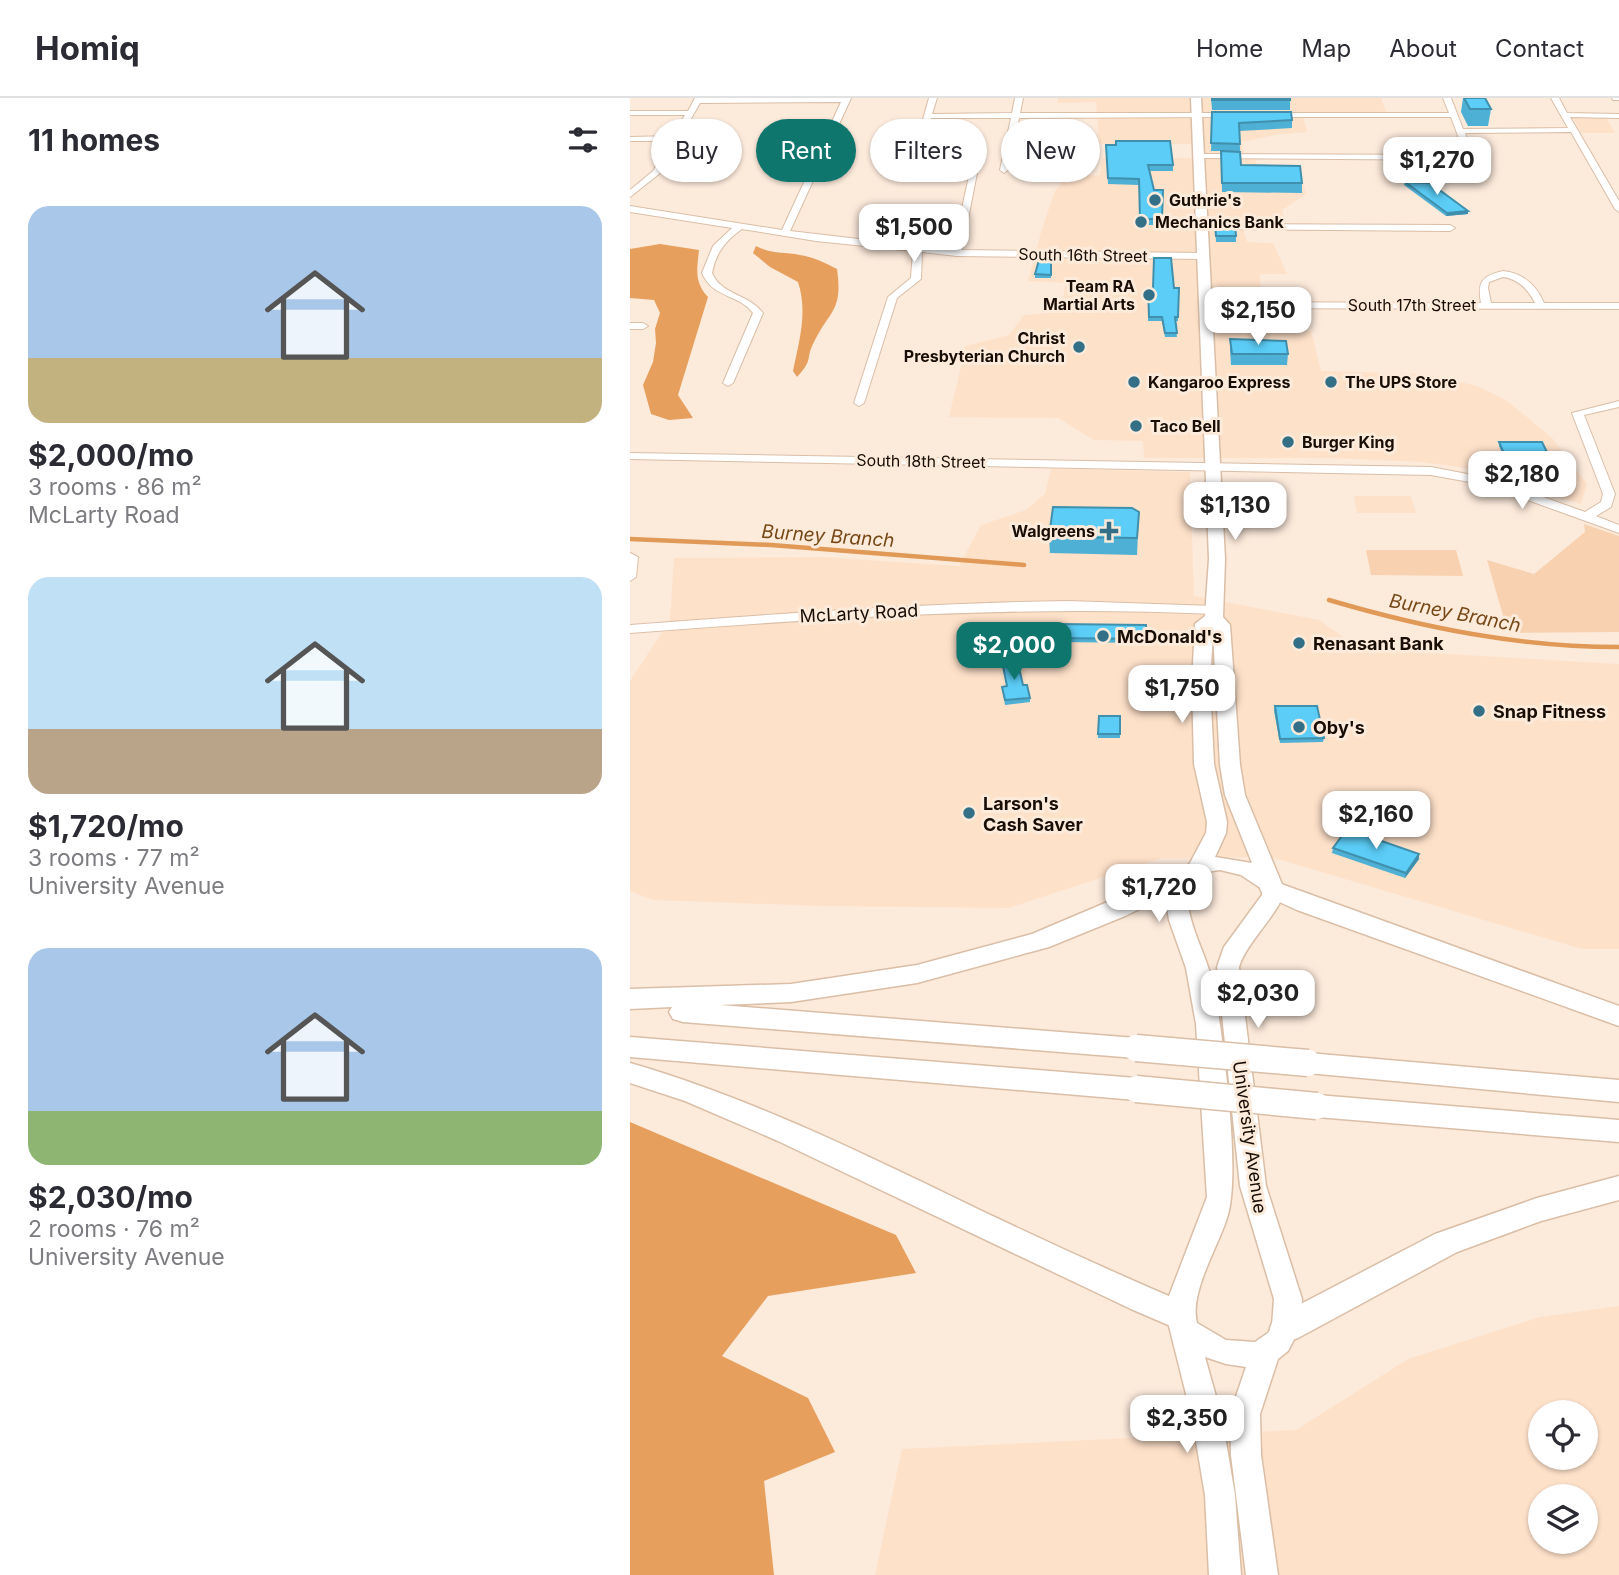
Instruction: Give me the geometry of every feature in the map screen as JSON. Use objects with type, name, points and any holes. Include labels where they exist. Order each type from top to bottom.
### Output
[{"type":"highway","points":[[630,999],[791,993],[917,974],[1040,941],[1116,910],[1192,872]]},
{"type":"highway","points":[[1273,886],[1306,904],[1619,1016]]},
{"type":"highway","points":[[630,1008],[1136,1048],[1619,1091]]},
{"type":"highway","points":[[630,1047],[1619,1131]]},
{"type":"highway","points":[[630,1073],[683,1087],[751,1114],[1183,1324]]},
{"type":"highway","points":[[1276,1339],[1446,1243],[1537,1210],[1619,1188]]},
{"type":"main road","name":"University Avenue","points":[[1196,98],[1217,559],[1214,614],[1221,625],[1234,795],[1273,886],[1273,896],[1232,952],[1228,967],[1255,1197],[1283,1279],[1289,1306],[1245,1414],[1246,1455],[1262,1575]]},
{"type":"main road","name":"University Avenue","points":[[1214,614],[1204,624],[1200,683],[1204,764],[1217,822],[1216,833],[1177,894],[1179,912],[1197,967],[1209,1026],[1220,1197],[1183,1296],[1183,1324],[1207,1418],[1220,1495],[1225,1575]]},
{"type":"main road","points":[[1192,872],[1223,864],[1254,870],[1273,886]]},
{"type":"main road","points":[[1183,1324],[1221,1353],[1245,1356],[1276,1339]]},
{"type":"street","points":[[933,98],[912,173],[973,173],[972,191],[957,253]]},
{"type":"street","points":[[1015,119],[1019,98]]},
{"type":"street","points":[[1198,156],[1469,158],[1447,98]]},
{"type":"street","points":[[1555,98],[1619,209]]},
{"type":"street","points":[[688,119],[698,99],[846,99],[785,233]]},
{"type":"street","points":[[1330,102],[1333,115]]},
{"type":"street","points":[[1257,115],[1333,115],[1389,110],[1453,115]]},
{"type":"street","points":[[928,116],[1016,116],[1106,111],[1244,115]]},
{"type":"street","points":[[630,113],[691,113]]},
{"type":"street","points":[[1566,115],[1619,116]]},
{"type":"street","points":[[1461,131],[1574,130]]},
{"type":"street","points":[[630,139],[651,139]]},
{"type":"street","points":[[630,194],[651,176]]},
{"type":"street","name":"South 16th Street","points":[[630,209],[785,233],[957,253],[1203,256]]},
{"type":"street","points":[[728,383],[758,313],[749,302],[714,286],[707,273],[713,250],[722,239],[740,226]]},
{"type":"street","points":[[1201,226],[1450,228]]},
{"type":"street","points":[[859,402],[893,298],[916,279],[918,249]]},
{"type":"street","points":[[1487,306],[1483,288],[1485,281],[1498,275],[1518,278],[1531,285],[1541,306]]},
{"type":"street","name":"South 17th Street","points":[[1205,305],[1619,306]]},
{"type":"street","points":[[630,326],[643,326]]},
{"type":"street","points":[[1586,517],[1607,504],[1609,494],[1578,413],[1619,404]]},
{"type":"street","name":"South 18th Street","points":[[630,456],[1431,471],[1489,482],[1619,529]]},
{"type":"street","points":[[630,557],[630,577]]},
{"type":"street","name":"McLarty Road","points":[[630,629],[1013,604],[1102,605],[1214,614]]},
{"type":"shaded area","points":[[1058,98],[1381,98],[1388,118],[1303,118],[1307,132],[1279,134],[1241,142],[1245,155],[1205,155],[1204,144],[1100,144],[1100,119],[1097,119],[1096,102],[1058,103]]},
{"type":"shaded area","points":[[1572,116],[1605,116],[1615,133],[1581,133]]},
{"type":"shaded area","points":[[1102,158],[1255,158],[1258,170],[1299,170],[1306,194],[1282,210],[1286,227],[1242,226],[1247,242],[1273,243],[1287,274],[1260,274],[1262,330],[1311,331],[1321,371],[1427,374],[1477,386],[1506,400],[1552,438],[1587,484],[1581,504],[1465,468],[1421,462],[1331,458],[1144,458],[1143,441],[1094,440],[1058,418],[949,417],[966,346],[1009,335],[1024,315],[1060,312],[1066,283],[1028,281],[1042,229],[1055,191],[1062,182],[1100,182]]},
{"type":"shaded area","points":[[660,244],[699,250],[698,281],[708,297],[678,395],[693,418],[669,420],[651,414],[643,385],[653,362],[655,329],[660,313],[654,300],[630,298],[630,249]]},
{"type":"shaded area","points":[[756,246],[773,252],[810,257],[837,269],[837,302],[811,348],[806,366],[797,377],[793,371],[802,315],[798,282],[770,267],[753,253]]},
{"type":"shaded area","points":[[1051,469],[1190,472],[1194,596],[1319,620],[1360,649],[1619,664],[1619,949],[1582,949],[1271,857],[1162,858],[1008,908],[822,906],[653,900],[630,891],[630,681],[670,620],[674,558],[821,557],[959,566],[981,525],[1026,510],[1045,494]]},
{"type":"shaded area","points":[[1354,496],[1411,496],[1416,513],[1357,513]]},
{"type":"shaded area","points":[[1584,524],[1619,536],[1619,632],[1508,633],[1487,560],[1534,574],[1585,532]]},
{"type":"shaded area","points":[[1366,550],[1456,550],[1463,576],[1371,575]]},
{"type":"shaded area","points":[[630,1122],[896,1235],[916,1273],[768,1296],[722,1356],[808,1398],[835,1452],[764,1481],[774,1575],[630,1575]]},
{"type":"shaded area","points":[[1619,1306],[1619,1575],[875,1575],[902,1449],[1296,1430],[1408,1359],[1540,1317]]},
{"type":"building","points":[[1290,98],[1290,100],[1212,100]]},
{"type":"building","points":[[1464,98],[1485,98],[1491,109],[1470,109]]},
{"type":"building","points":[[1212,112],[1291,112],[1292,120],[1239,123],[1240,144],[1211,143]]},
{"type":"building","points":[[1116,141],[1170,141],[1173,165],[1148,165],[1154,190],[1163,190],[1162,219],[1140,219],[1139,179],[1108,178],[1106,145],[1116,145]]},
{"type":"building","points":[[1221,151],[1240,152],[1241,165],[1300,166],[1302,183],[1222,183]]},
{"type":"building","points":[[1405,182],[1430,183],[1468,211],[1447,213]]},
{"type":"building","points":[[1215,225],[1235,225],[1236,236],[1216,236]]},
{"type":"building","points":[[1154,258],[1171,258],[1174,288],[1179,288],[1178,317],[1175,317],[1177,333],[1165,333],[1162,317],[1149,317],[1148,288],[1153,288]]},
{"type":"building","points":[[1039,260],[1051,261],[1051,275],[1035,274]]},
{"type":"building","points":[[1230,339],[1286,341],[1288,354],[1232,354]]},
{"type":"building","points":[[1499,442],[1542,442],[1552,462],[1517,463],[1506,458]]},
{"type":"building","points":[[1053,507],[1132,508],[1139,512],[1137,538],[1049,537]]},
{"type":"building","name":"McDonald's","points":[[1059,624],[1146,625],[1146,639],[1058,638]]},
{"type":"building","points":[[1017,659],[1023,685],[1027,685],[1030,698],[1005,700],[1002,687],[1007,686],[1002,661]]},
{"type":"building","name":"Oby's","points":[[1275,706],[1317,706],[1324,738],[1280,739]]},
{"type":"building","points":[[1099,716],[1120,716],[1120,734],[1098,734]]},
{"type":"building","points":[[1347,829],[1419,854],[1406,873],[1333,848]]},
{"type":"waterway","name":"Burney Branch","points":[[630,539],[771,545],[1024,565]]},
{"type":"waterway","name":"Burney Branch","points":[[1329,600],[1400,619],[1508,640],[1619,647]]},
{"type":"place","name":"Guthrie's","points":[[1155,200]]},
{"type":"place","name":"Mechanics Bank","points":[[1141,222]]},
{"type":"place","name":"Team RA Martial Arts","points":[[1149,295]]},
{"type":"place","name":"Christ Presbyterian Church","points":[[1079,347]]},
{"type":"place","name":"Kangaroo Express","points":[[1134,382]]},
{"type":"place","name":"The UPS Store","points":[[1331,382]]},
{"type":"place","name":"Taco Bell","points":[[1136,426]]},
{"type":"place","name":"Burger King","points":[[1288,442]]},
{"type":"place","name":"Walgreens","points":[[1109,531]]},
{"type":"place","name":"McDonald's","points":[[1103,636]]},
{"type":"place","name":"Renasant Bank","points":[[1299,643]]},
{"type":"place","name":"Snap Fitness","points":[[1479,711]]},
{"type":"place","name":"Oby's","points":[[1299,727]]},
{"type":"place","name":"Larson's Cash Saver","points":[[969,813]]}]
